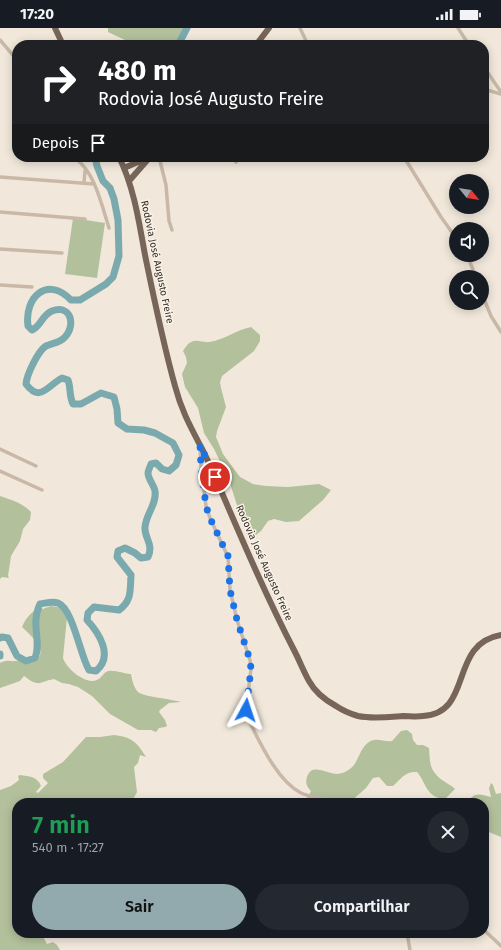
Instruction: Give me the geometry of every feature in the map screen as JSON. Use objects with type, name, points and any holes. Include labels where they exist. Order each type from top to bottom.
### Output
[{"type":"main road","points":[[55,28],[61,40]]},
{"type":"main road","points":[[260,40],[269,28]]},
{"type":"main road","name":"Rodovia José Augusto Freire","points":[[121,162],[129,181],[153,298],[175,387],[188,424],[200,445],[270,600],[309,681],[320,695],[336,707],[359,716],[383,717],[434,715],[442,712],[448,707],[453,699],[468,659],[474,649],[489,638],[501,635]]},
{"type":"main road","points":[[124,168],[138,162]]},
{"type":"main road","points":[[129,181],[145,162]]},
{"type":"street","points":[[300,28],[306,40]]},
{"type":"street","points":[[458,28],[466,40]]},
{"type":"street","points":[[0,40],[12,54]]},
{"type":"street","points":[[489,75],[501,93]]},
{"type":"street","points":[[489,90],[501,93]]},
{"type":"street","points":[[80,162],[100,195],[109,228]]},
{"type":"street","points":[[160,162],[166,185],[169,221],[172,230]]},
{"type":"street","points":[[407,162],[449,228]]},
{"type":"street","points":[[84,183],[86,170]]},
{"type":"street","points":[[0,177],[94,184]]},
{"type":"street","points":[[0,212],[85,219]]},
{"type":"street","points":[[0,249],[62,253]]},
{"type":"street","points":[[0,285],[32,287]]},
{"type":"street","points":[[489,310],[501,332]]},
{"type":"street","points":[[200,445],[206,506],[228,556],[230,590],[237,620],[250,660],[251,669],[246,710],[247,717],[267,756],[279,772],[299,792],[316,798]]},
{"type":"street","points":[[0,449],[36,466]]},
{"type":"street","points":[[0,471],[42,490]]},
{"type":"street","points":[[489,935],[501,946]]},
{"type":"street","points":[[408,938],[410,950]]},
{"type":"green space","points":[[108,28],[190,28],[182,39],[178,40],[125,40],[108,32]]},
{"type":"green space","points":[[73,218],[105,223],[97,278],[65,274]]},
{"type":"green space","points":[[251,327],[260,335],[260,341],[254,351],[222,376],[220,382],[226,407],[216,437],[223,454],[240,477],[253,484],[288,487],[319,484],[331,490],[323,500],[299,521],[286,522],[274,519],[268,521],[256,535],[250,533],[243,524],[228,477],[204,433],[198,408],[185,387],[182,374],[187,363],[183,351],[190,343],[193,341],[214,341]]},
{"type":"green space","points":[[0,496],[21,504],[31,512],[30,520],[23,529],[20,541],[11,556],[9,578],[2,577],[0,579]]},
{"type":"green space","points":[[51,606],[64,608],[67,617],[63,658],[72,671],[82,678],[92,681],[99,679],[109,671],[131,674],[134,686],[141,694],[181,702],[169,703],[160,710],[159,712],[165,720],[167,726],[159,728],[156,732],[151,730],[138,730],[110,714],[92,696],[78,687],[62,683],[54,679],[42,683],[36,683],[24,676],[20,681],[0,688],[0,663],[21,659],[34,660],[40,655],[39,646],[22,627],[28,617],[36,610]]},
{"type":"green space","points":[[407,730],[412,734],[413,740],[417,745],[423,745],[429,748],[432,769],[442,780],[455,789],[446,798],[439,798],[430,793],[417,772],[413,772],[404,776],[393,786],[387,786],[379,777],[373,778],[366,788],[355,798],[306,798],[311,791],[308,788],[306,779],[312,770],[316,769],[333,774],[344,772],[354,765],[363,748],[369,742],[374,740],[392,741],[401,731]]},
{"type":"green space","points":[[114,735],[125,737],[133,741],[140,748],[146,757],[140,755],[138,763],[134,767],[137,792],[134,798],[12,798],[12,938],[44,938],[47,944],[53,942],[60,950],[0,950],[0,790],[11,786],[19,780],[18,776],[20,775],[35,779],[40,783],[41,786],[36,792],[38,793],[48,783],[43,778],[43,774],[63,762],[86,737]]},
{"type":"green space","points":[[491,783],[496,794],[501,793],[501,837],[489,832],[489,798],[471,798],[477,795],[491,797],[489,788]]},
{"type":"waterway","points":[[181,40],[187,28]]},
{"type":"waterway","points":[[0,638],[8,638],[17,656],[26,661],[35,658],[37,652],[36,619],[40,604],[52,602],[58,603],[68,614],[89,670],[96,671],[104,659],[104,652],[100,638],[87,620],[88,613],[94,607],[119,610],[126,603],[130,595],[131,575],[117,557],[118,551],[125,548],[141,558],[148,557],[150,548],[145,527],[155,496],[155,491],[148,475],[148,471],[151,464],[156,463],[162,469],[169,471],[176,465],[179,455],[173,443],[155,433],[144,430],[127,429],[118,423],[114,397],[101,393],[81,404],[73,404],[68,380],[62,378],[40,393],[31,390],[26,384],[36,358],[46,346],[58,342],[65,337],[71,322],[70,317],[64,310],[52,311],[38,326],[32,330],[28,326],[28,316],[34,299],[39,293],[46,290],[54,290],[62,293],[71,300],[80,300],[106,284],[113,277],[119,256],[118,220],[114,199],[110,188],[103,181],[96,162]]},
{"type":"route","points":[[215,477],[200,445],[206,506],[228,556],[230,590],[237,620],[250,660],[251,669],[246,710]]}]
